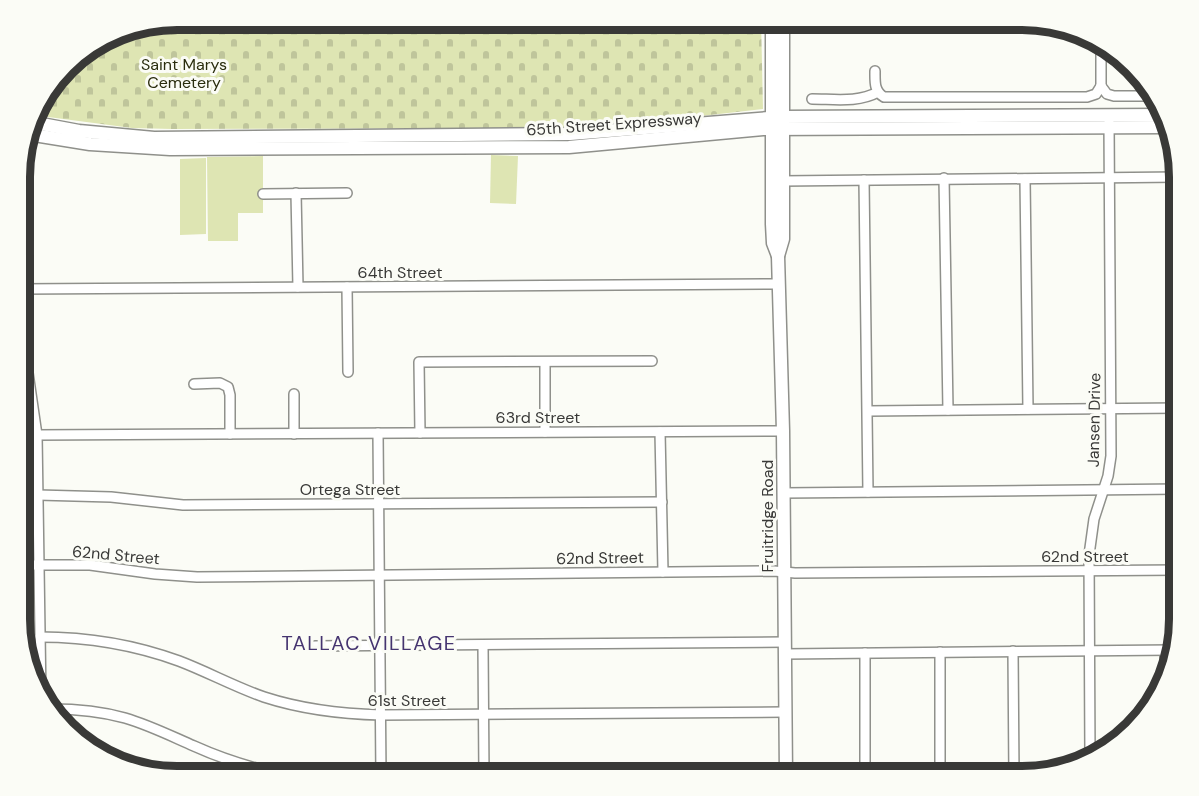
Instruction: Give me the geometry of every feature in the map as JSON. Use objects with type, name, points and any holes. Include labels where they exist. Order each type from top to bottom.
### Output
[{"type":"main road","name":"Fruitridge Road","points":[[772,30],[776,123],[782,181],[783,239],[778,256],[784,493],[786,766]]},
{"type":"main road","name":"Fruitridge Road","points":[[778,256],[773,243],[776,123],[782,30]]},
{"type":"main road","name":"65th Street Expressway","points":[[40,124],[79,131],[154,138],[570,134],[776,123],[1109,121],[1155,116]]},
{"type":"main road","name":"65th Street Expressway","points":[[1109,121],[1160,126]]},
{"type":"main road","name":"65th Street Expressway","points":[[37,135],[90,144],[170,149],[569,147],[776,123]]},
{"type":"street","points":[[875,71],[875,86],[884,97],[1087,97],[1096,94],[1101,86],[1101,53]]},
{"type":"street","points":[[1101,86],[1107,94],[1114,96],[1145,96]]},
{"type":"street","points":[[812,99],[867,98],[878,92]]},
{"type":"street","name":"Jansen Drive","points":[[1090,749],[1090,535],[1111,466],[1109,121]]},
{"type":"street","points":[[782,181],[1169,177]]},
{"type":"street","points":[[944,178],[948,410]]},
{"type":"street","points":[[1025,179],[1028,409]]},
{"type":"street","points":[[864,180],[868,492]]},
{"type":"street","points":[[297,193],[298,287]]},
{"type":"street","points":[[263,194],[347,193]]},
{"type":"street","name":"64th Street","points":[[30,289],[779,284]]},
{"type":"street","points":[[347,287],[348,372]]},
{"type":"street","points":[[420,433],[419,362],[652,361]]},
{"type":"street","points":[[545,362],[545,432]]},
{"type":"street","points":[[194,384],[220,383],[228,387],[230,434]]},
{"type":"street","points":[[30,387],[37,435],[41,674]]},
{"type":"street","points":[[294,394],[294,434]]},
{"type":"street","points":[[868,411],[1169,408]]},
{"type":"street","name":"63rd Street","points":[[37,435],[783,431]]},
{"type":"street","points":[[660,432],[663,572]]},
{"type":"street","points":[[378,433],[381,766]]},
{"type":"street","points":[[784,493],[1169,489]]},
{"type":"street","name":"Ortega Street","points":[[38,495],[100,496],[183,505],[662,502]]},
{"type":"street","name":"62nd Street","points":[[30,565],[90,565],[177,576],[1169,570]]},
{"type":"street","name":"61st Street","points":[[40,638],[68,638],[123,645],[178,661],[240,688],[290,704],[342,713],[381,716],[785,712]]},
{"type":"street","points":[[483,645],[483,766]]},
{"type":"street","points":[[315,646],[785,648],[865,653],[1165,650]]},
{"type":"street","points":[[1013,651],[1014,766]]},
{"type":"street","points":[[940,652],[940,766]]},
{"type":"street","points":[[865,653],[866,766]]},
{"type":"street","points":[[61,710],[90,711],[125,718],[248,766]]},
{"type":"green space","name":"Saint Marys Cemetery","points":[[761,30],[763,109],[596,128],[132,128],[43,116],[55,95],[67,80],[95,55],[121,41],[158,31]]},
{"type":"green space","points":[[491,155],[518,156],[516,204],[490,203]]},
{"type":"green space","points":[[263,156],[263,213],[238,213],[238,241],[208,241],[207,157]]},
{"type":"green space","points":[[206,158],[206,234],[180,235],[180,159]]},
{"type":"green space","points":[[30,412],[34,435],[37,561],[30,561]]},
{"type":"green space","points":[[30,576],[36,576],[38,664],[31,638],[30,619]]},
{"type":"district","name":"TALLAC VILLAGE","points":[[369,643]]}]
